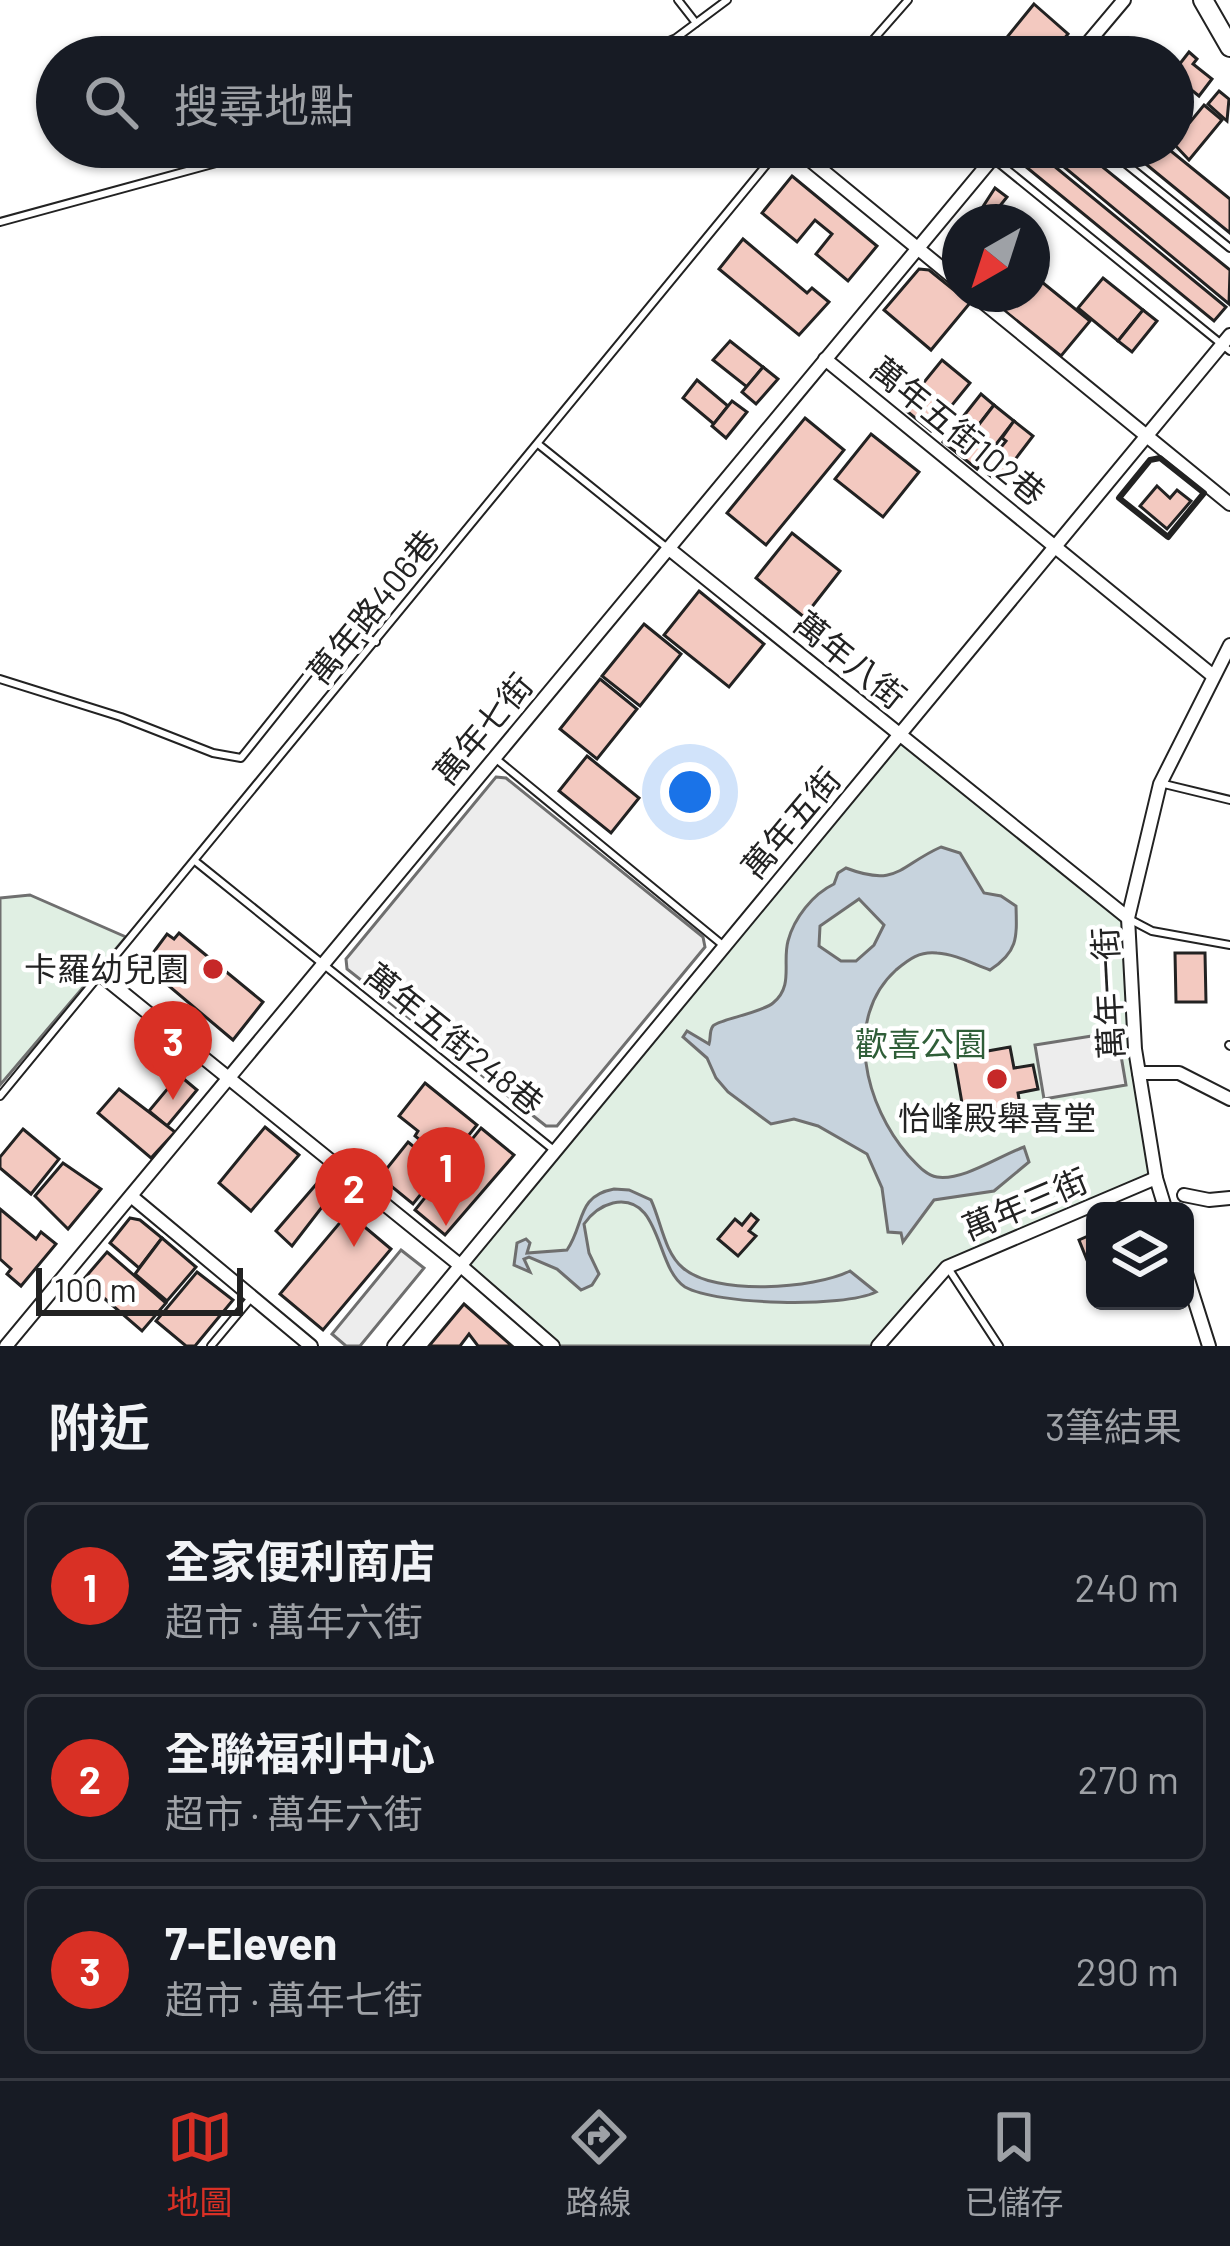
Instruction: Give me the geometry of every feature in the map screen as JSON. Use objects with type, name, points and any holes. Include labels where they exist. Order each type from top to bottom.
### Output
[{"type":"street","points":[[1094,36],[1124,0]]},
{"type":"street","points":[[1204,0],[1230,46]]},
{"type":"street","points":[[820,168],[942,268]]},
{"type":"street","name":"萬年七街","points":[[7,1342],[984,168]]},
{"type":"street","points":[[995,312],[1230,504]]},
{"type":"street","name":"萬年五街","points":[[394,1346],[1227,344]]},
{"type":"street","name":"萬年五街102巷","points":[[826,359],[1212,674]]},
{"type":"street","name":"萬年八街","points":[[668,548],[1128,918]]},
{"type":"street","name":"萬年一街","points":[[1163,1202],[1139,1073],[1128,977],[1128,918],[1160,784],[1230,645]]},
{"type":"street","points":[[101,975],[553,1346]]},
{"type":"street","points":[[1139,1073],[1179,1073],[1230,1099]]},
{"type":"street","name":"萬年三街","points":[[878,1346],[947,1267],[1156,1178]]},
{"type":"street","points":[[1184,1195],[1230,1198]]},
{"type":"street","points":[[131,1196],[310,1346]]},
{"type":"street","points":[[1194,1298],[1209,1346]]},
{"type":"lane","points":[[678,0],[696,23]]},
{"type":"lane","points":[[679,36],[727,0]]},
{"type":"lane","points":[[876,36],[908,0]]},
{"type":"lane","points":[[0,222],[197,168]]},
{"type":"lane","name":"萬年路406巷","points":[[0,1096],[764,168]]},
{"type":"lane","points":[[1015,168],[1227,344]]},
{"type":"lane","points":[[1131,168],[1230,248]]},
{"type":"lane","name":"萬年八街","points":[[538,444],[668,548]]},
{"type":"lane","points":[[0,679],[122,717],[213,753],[241,758],[325,652],[353,631],[376,642]]},
{"type":"lane","points":[[495,758],[724,946]]},
{"type":"lane","points":[[1160,784],[1230,800]]},
{"type":"lane","name":"萬年五街248巷","points":[[196,861],[555,1151]]},
{"type":"lane","points":[[1128,918],[1152,931],[1230,945]]},
{"type":"lane","points":[[947,1267],[999,1346]]},
{"type":"lane","points":[[211,1346],[252,1296]]},
{"type":"green space","name":"歡喜公園","points":[[899,735],[1128,918],[1128,977],[1156,1178],[1100,1202],[1086,1202],[1086,1208],[947,1267],[884,1346],[553,1346],[461,1266]]},
{"type":"green space","points":[[30,895],[126,937],[0,1085],[0,898]]},
{"type":"shaded area","points":[[496,777],[506,778],[703,937],[705,947],[557,1126],[546,1126],[347,969],[346,959]]},
{"type":"shaded area","points":[[941,847],[960,853],[984,893],[1001,896],[1016,906],[1014,943],[990,970],[931,953],[896,970],[879,990],[869,1013],[866,1063],[872,1088],[893,1135],[933,1176],[958,1175],[1024,1147],[1029,1162],[994,1191],[934,1200],[903,1242],[901,1233],[888,1232],[882,1188],[867,1154],[818,1126],[794,1119],[771,1124],[728,1092],[707,1058],[683,1037],[687,1031],[709,1044],[716,1024],[773,1003],[785,982],[786,949],[795,924],[812,900],[834,884],[838,873],[846,868],[888,875]],"holes":[[[859,899],[884,925],[874,945],[856,961],[841,961],[819,946],[820,926]]]},
{"type":"shaded area","points":[[1117,1032],[1126,1085],[1044,1099],[1035,1045]]},
{"type":"shaded area","points":[[614,1189],[651,1200],[671,1254],[698,1277],[765,1287],[813,1282],[850,1271],[876,1292],[810,1302],[751,1301],[701,1293],[675,1278],[649,1220],[629,1203],[604,1206],[584,1224],[599,1274],[592,1285],[581,1290],[557,1269],[529,1257],[524,1259],[530,1272],[514,1265],[517,1243],[526,1239],[530,1243],[527,1253],[567,1250],[587,1205]]},
{"type":"shaded area","points":[[401,1250],[424,1268],[360,1346],[346,1346],[332,1334]]},
{"type":"building","points":[[1034,4],[1068,34],[1066,36],[1008,36]]},
{"type":"building","points":[[1194,65],[1212,79],[1199,96],[1194,92]]},
{"type":"building","points":[[1219,91],[1229,99],[1227,121],[1208,104]]},
{"type":"building","points":[[1204,105],[1222,120],[1194,154],[1194,117]]},
{"type":"building","points":[[1027,168],[1057,168],[1226,307],[1214,321]]},
{"type":"building","points":[[1065,168],[1104,168],[1230,270],[1229,304]]},
{"type":"building","points":[[1151,168],[1192,168],[1230,199],[1230,233]]},
{"type":"building","points":[[792,176],[877,246],[848,281],[816,254],[832,234],[815,220],[797,242],[762,213]]},
{"type":"building","points":[[995,188],[1007,197],[1001,204],[985,204]]},
{"type":"building","points":[[743,239],[807,293],[812,288],[829,302],[799,335],[719,269]]},
{"type":"building","points":[[919,269],[942,280],[942,312],[963,312],[931,350],[884,310]]},
{"type":"building","points":[[1103,278],[1143,310],[1118,341],[1078,308]]},
{"type":"building","points":[[1050,289],[1090,321],[1061,356],[1006,312],[1050,312]]},
{"type":"building","points":[[1143,310],[1157,321],[1132,352],[1118,341]]},
{"type":"building","points":[[730,341],[763,367],[747,387],[713,360]]},
{"type":"building","points":[[942,360],[970,383],[931,431],[903,408]]},
{"type":"building","points":[[763,367],[778,379],[756,404],[742,392]]},
{"type":"building","points":[[697,380],[728,406],[714,424],[683,398]]},
{"type":"building","points":[[981,394],[994,405],[957,453],[943,442]]},
{"type":"building","points":[[732,401],[747,412],[726,438],[712,426]]},
{"type":"building","points":[[994,405],[1014,421],[977,469],[957,453]]},
{"type":"building","points":[[805,418],[844,450],[766,545],[727,513]]},
{"type":"building","points":[[1014,421],[1033,436],[998,482],[983,470],[1006,441],[1002,438]]},
{"type":"building","points":[[871,434],[919,472],[883,517],[835,479]]},
{"type":"building","points":[[1157,486],[1170,498],[1177,490],[1191,501],[1167,529],[1140,506]]},
{"type":"building","points":[[792,533],[840,571],[804,617],[756,578]]},
{"type":"building","points":[[699,591],[764,644],[729,687],[664,635]]},
{"type":"building","points":[[644,624],[681,654],[640,706],[602,676]]},
{"type":"building","points":[[600,679],[637,709],[597,759],[560,729]]},
{"type":"building","points":[[587,756],[639,798],[611,833],[559,791]]},
{"type":"building","points":[[179,933],[263,1002],[233,1040],[144,965],[167,934],[174,939]]},
{"type":"building","points":[[1175,953],[1205,953],[1206,1002],[1176,1002]]},
{"type":"building","name":"怡峰殿舉喜堂","points":[[1010,1047],[1014,1068],[1033,1065],[1038,1089],[1018,1093],[1022,1117],[966,1126],[954,1057]]},
{"type":"building","points":[[179,1075],[197,1090],[167,1126],[149,1111]]},
{"type":"building","points":[[425,1083],[477,1125],[447,1162],[399,1116]]},
{"type":"building","points":[[119,1089],[175,1132],[151,1158],[98,1113]]},
{"type":"building","points":[[265,1127],[299,1155],[251,1211],[219,1183]]},
{"type":"building","points":[[481,1128],[514,1155],[445,1235],[415,1210]]},
{"type":"building","points":[[23,1129],[59,1159],[31,1194],[0,1168],[0,1157]]},
{"type":"building","points":[[408,1142],[441,1169],[413,1204],[380,1177]]},
{"type":"building","points":[[63,1163],[101,1189],[68,1229],[35,1196]]},
{"type":"building","points":[[325,1174],[339,1185],[292,1246],[276,1231]]},
{"type":"building","points":[[0,1209],[36,1239],[41,1232],[56,1244],[21,1286],[7,1274],[11,1269],[0,1259]]},
{"type":"building","points":[[348,1213],[391,1249],[323,1330],[280,1294]]},
{"type":"building","points":[[751,1214],[758,1220],[749,1231],[756,1236],[738,1256],[718,1239],[735,1219],[742,1225]]},
{"type":"building","points":[[130,1218],[140,1220],[162,1238],[139,1268],[110,1243]]},
{"type":"building","points":[[162,1238],[196,1267],[167,1301],[135,1274]]},
{"type":"building","points":[[107,1252],[166,1303],[142,1331],[83,1280]]},
{"type":"building","points":[[197,1272],[233,1300],[195,1346],[186,1346],[156,1321]]},
{"type":"building","points":[[464,1304],[512,1346],[478,1346],[469,1334],[460,1346],[429,1346]]},
{"type":"wall","points":[[1160,458],[1204,493],[1168,537],[1119,498],[1150,460],[1160,458]]},
{"type":"place","name":"卡羅幼兒園","points":[[213,969]]},
{"type":"place","name":"怡峰殿舉喜堂","points":[[997,1079]]},
{"type":"place","name":"7-Eleven","points":[[173,1100]]},
{"type":"place","name":"全家便利商店","points":[[446,1226]]},
{"type":"place","name":"全聯福利中心","points":[[354,1247]]}]
